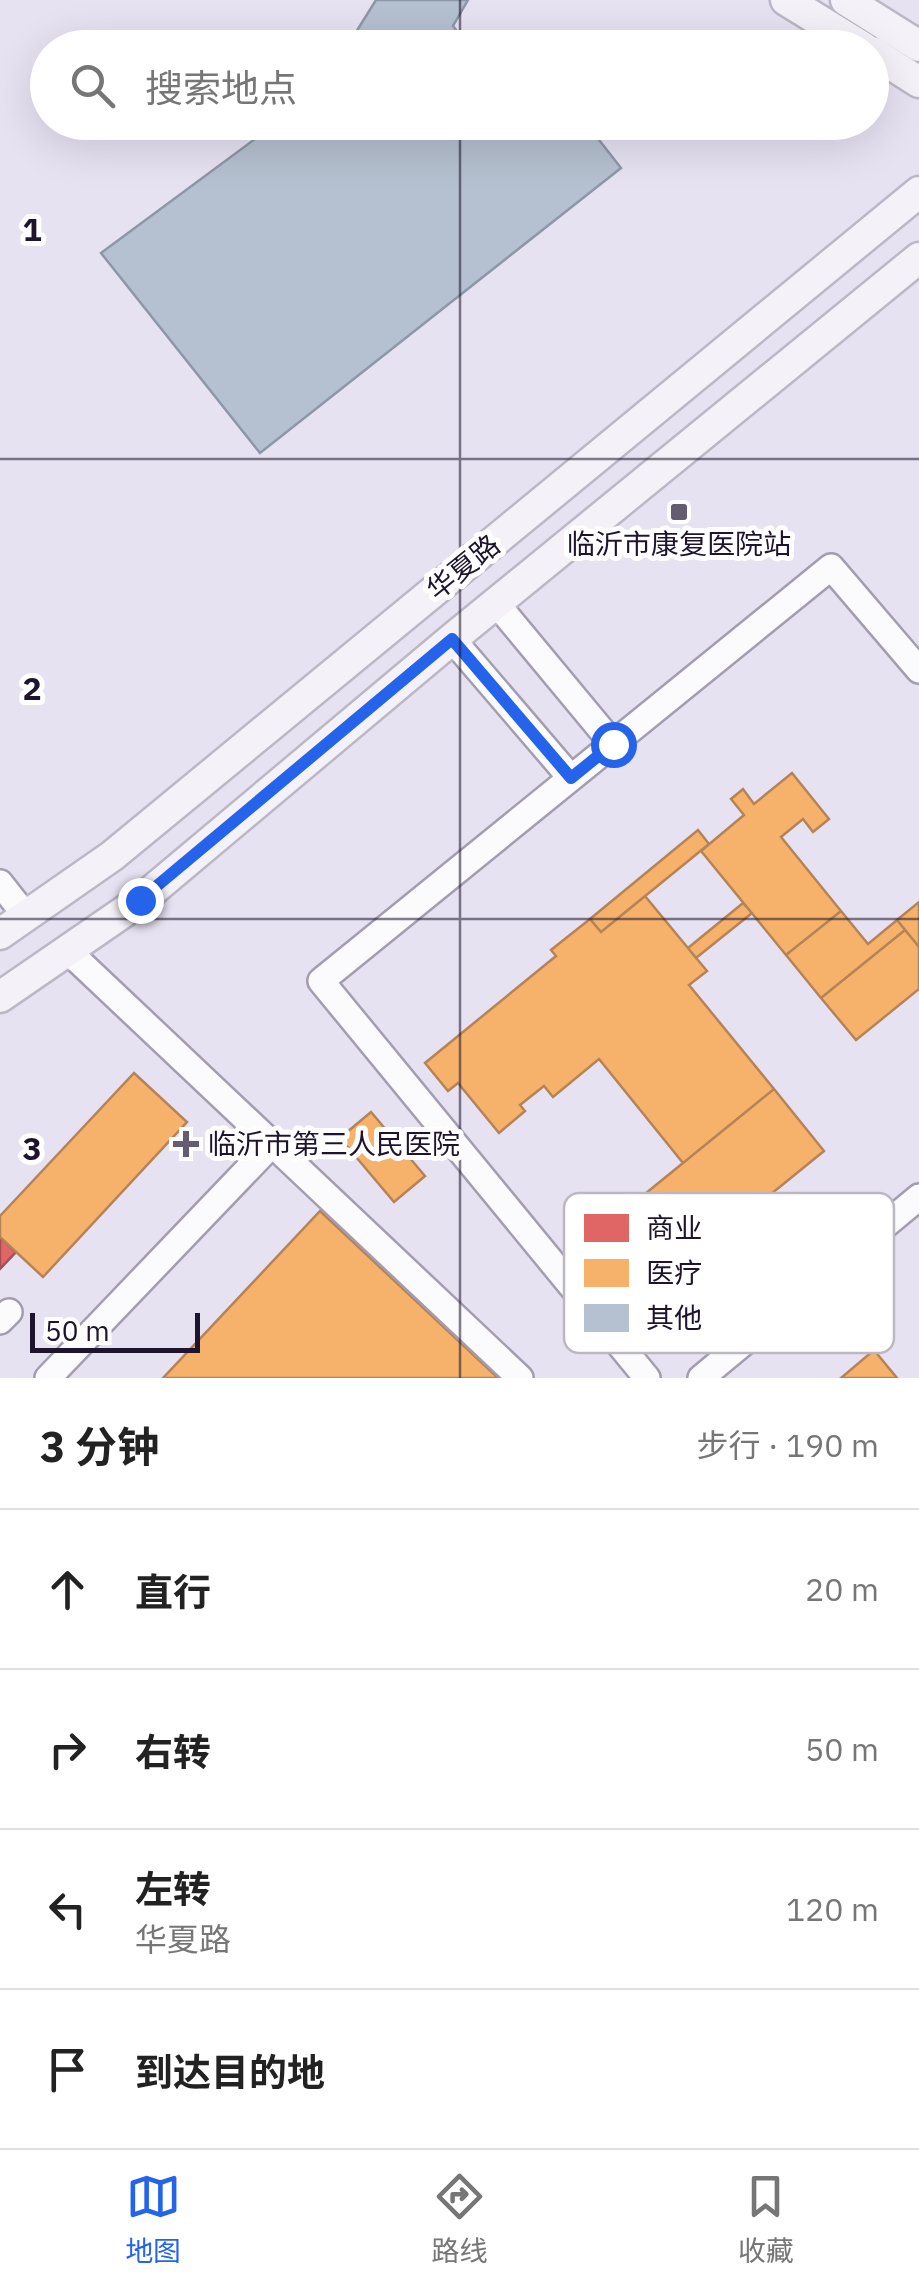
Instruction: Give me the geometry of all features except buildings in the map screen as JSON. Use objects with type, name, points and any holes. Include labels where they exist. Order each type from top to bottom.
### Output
[{"type":"main road","points":[[786,0],[835,30]]},
{"type":"main road","points":[[846,0],[919,46]]},
{"type":"main road","points":[[889,63],[919,82]]},
{"type":"main road","name":"华夏路","points":[[0,934],[112,856],[919,192]]},
{"type":"main road","name":"华夏路","points":[[0,997],[140,900],[919,258]]},
{"type":"street","points":[[564,1277],[321,980],[832,567],[919,670]]},
{"type":"street","points":[[496,603],[613,744]]},
{"type":"street","points":[[452,639],[571,778]]},
{"type":"street","points":[[0,882],[26,916]]},
{"type":"street","points":[[68,951],[520,1378]]},
{"type":"street","points":[[48,1378],[272,1144]]},
{"type":"street","points":[[894,1218],[919,1197]]},
{"type":"street","points":[[627,1353],[647,1378]]},
{"type":"street","points":[[701,1378],[731,1353]]},
{"type":"place","name":"临沂市康复医院站","points":[[679,512]]},
{"type":"place","name":"临沂市第三人民医院","points":[[186,1144]]},
{"type":"route","points":[[140,900],[452,639],[571,778],[613,744]]}]
